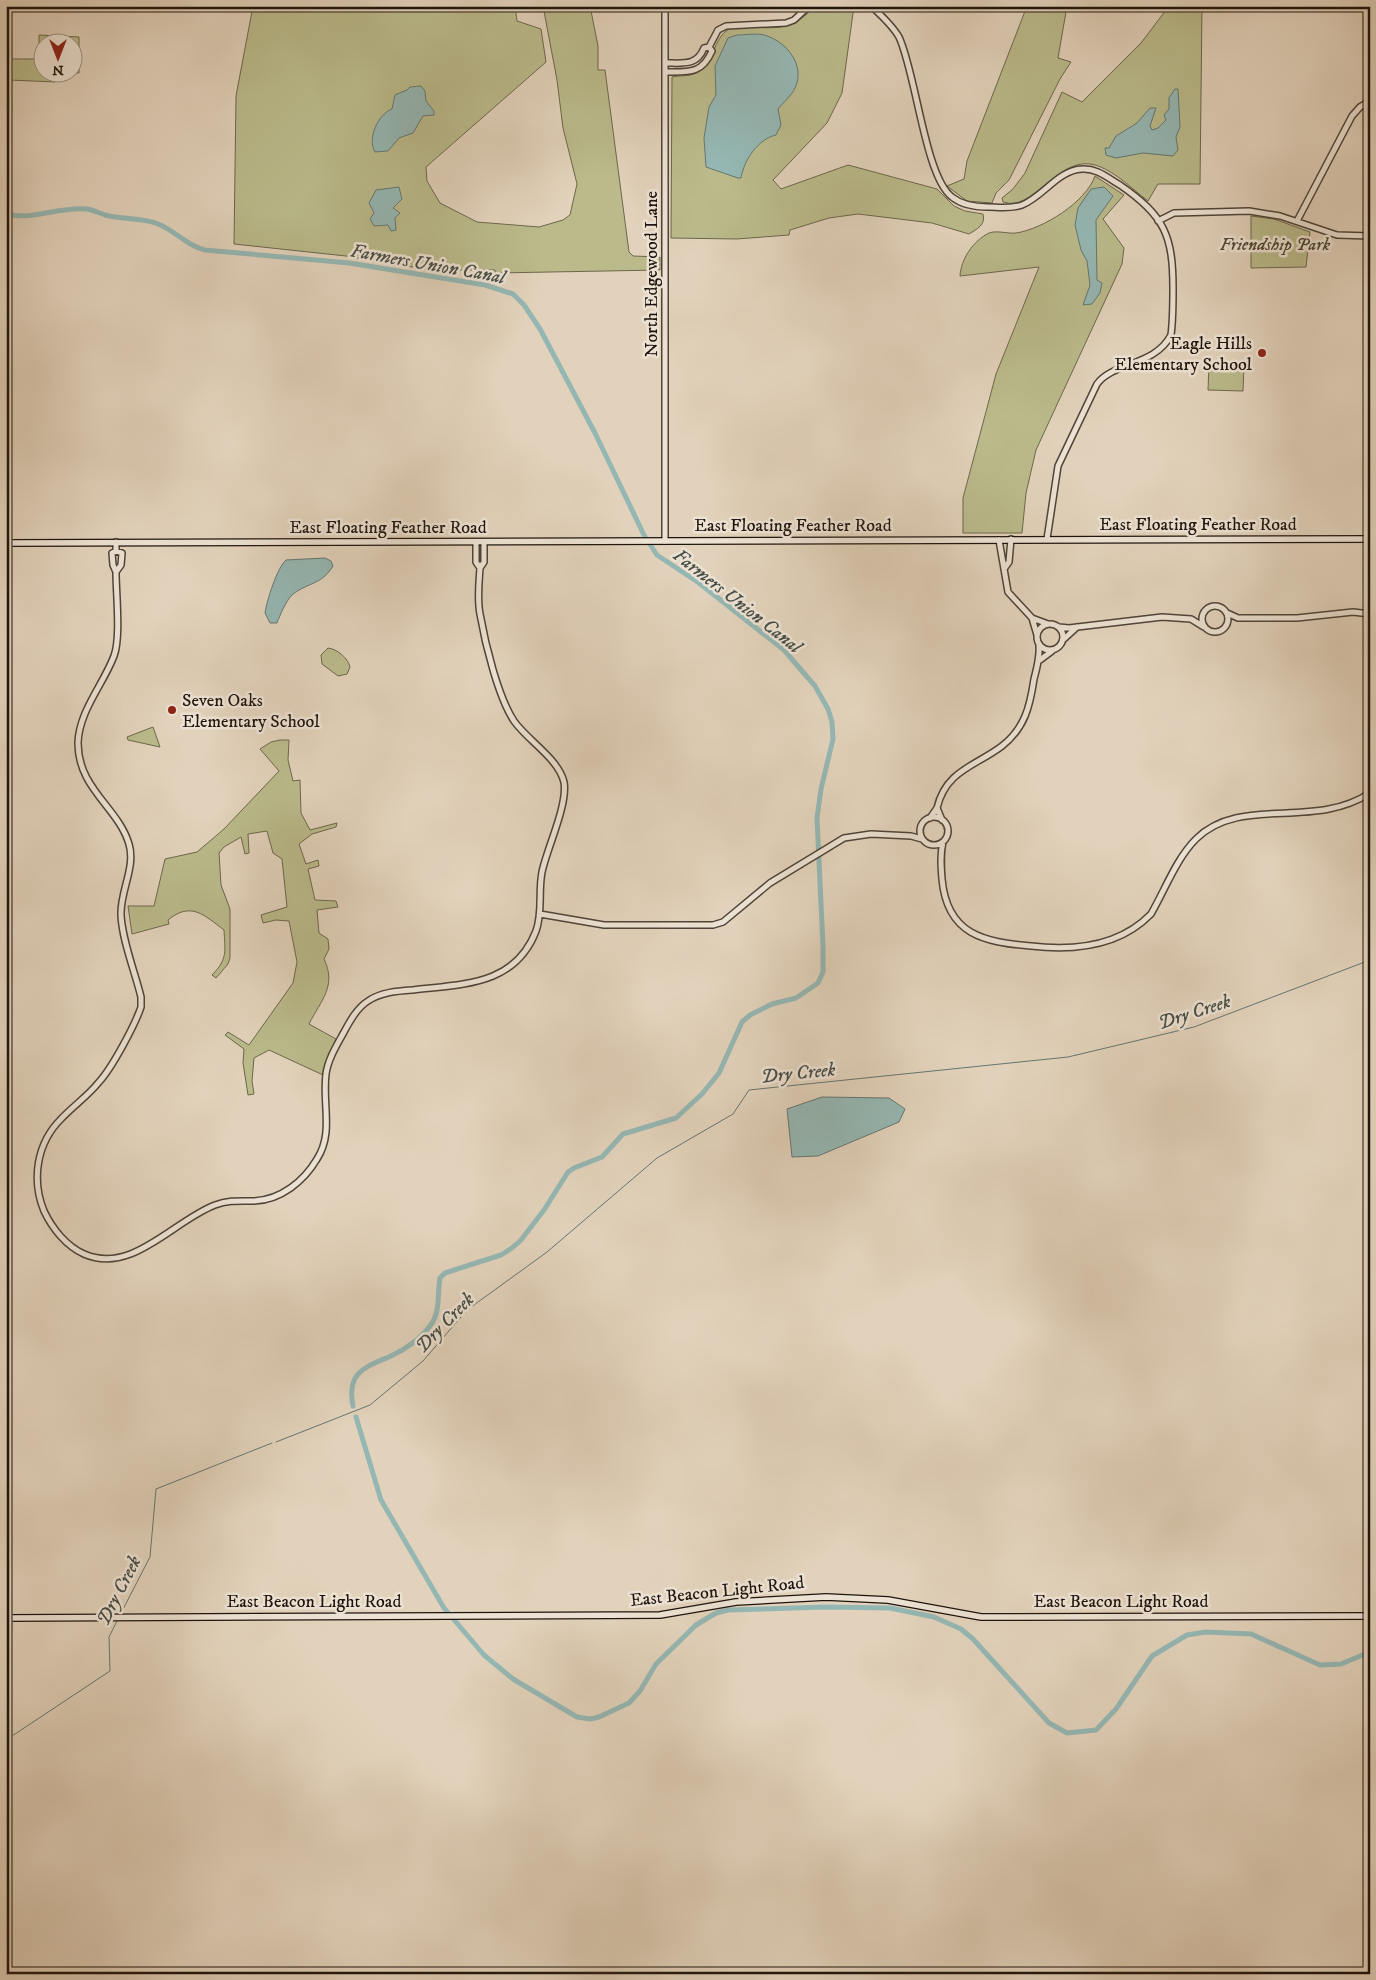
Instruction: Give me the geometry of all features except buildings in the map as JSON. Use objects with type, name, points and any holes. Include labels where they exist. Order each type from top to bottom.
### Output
[{"type":"main road","name":"East Floating Feather Road","points":[[6,543],[1370,539]]},
{"type":"main road","name":"East Beacon Light Road","points":[[6,1618],[113,1616],[660,1615],[736,1602],[826,1597],[888,1600],[981,1616],[1370,1616]]},
{"type":"street","name":"North Edgewood Lane","points":[[663,541],[665,6]]},
{"type":"street","points":[[666,63],[692,62],[700,57],[704,48],[708,47],[718,30],[726,26],[734,24],[786,23],[794,20],[809,6]]},
{"type":"street","points":[[871,6],[898,35],[906,56],[935,171],[945,190],[952,197],[965,204],[981,207],[1020,206],[1074,170],[1092,169],[1102,173],[1141,200],[1158,221],[1169,240],[1172,251],[1171,335],[1168,342],[1154,353],[1106,375],[1097,384],[1058,466],[1046,539]]},
{"type":"street","points":[[666,72],[685,72],[698,69],[707,62],[712,51],[708,47]]},
{"type":"street","points":[[1297,221],[1352,116],[1360,106],[1370,101]]},
{"type":"street","points":[[1158,221],[1174,213],[1266,212],[1337,235],[1370,236]]},
{"type":"street","points":[[911,836],[930,818],[948,785],[962,770],[1000,748],[1017,730],[1028,710],[1040,660],[1040,645],[1032,618],[1008,592],[999,540]]},
{"type":"street","points":[[1004,569],[1009,562],[1011,540]]},
{"type":"street","points":[[116,542],[116,551],[112,554],[116,572],[116,649],[82,720],[78,746],[80,762],[86,776],[124,832],[130,846],[130,862],[121,912],[141,996],[141,1007],[101,1081],[51,1130],[42,1148],[38,1165],[38,1192],[47,1217],[67,1243],[77,1251],[94,1258],[113,1259],[133,1254],[216,1204],[266,1199],[288,1190],[313,1165],[323,1147],[327,1131],[325,1083],[332,1054],[358,1011],[369,999],[389,992],[476,982],[500,973],[525,952],[536,930],[540,914],[542,872],[563,801],[564,785],[559,770],[514,721],[502,698],[479,611],[480,568],[484,562],[484,542]]},
{"type":"street","points":[[476,542],[476,562],[480,568]]},
{"type":"street","points":[[116,551],[122,554],[121,565],[116,572]]},
{"type":"street","points":[[1191,619],[1210,606],[1217,606],[1238,618],[1297,618],[1353,612],[1370,614]]},
{"type":"street","points":[[1204,611],[1201,619],[1204,628]]},
{"type":"street","points":[[1227,613],[1227,625]]},
{"type":"street","points":[[1032,618],[1059,627],[1078,627],[1162,617],[1191,619],[1214,633],[1238,618]]},
{"type":"street","points":[[1037,635],[1041,628],[1049,624]]},
{"type":"street","points":[[1059,627],[1064,639]]},
{"type":"street","points":[[1040,660],[1060,647],[1064,639],[1078,627]]},
{"type":"street","points":[[1040,645],[1045,650],[1052,651]]},
{"type":"street","points":[[937,808],[948,831],[940,854],[943,889],[953,916],[974,935],[998,943],[1048,948],[1082,948],[1125,933],[1143,923],[1151,914],[1195,840],[1214,826],[1240,817],[1328,810],[1355,801],[1370,793]]},
{"type":"street","points":[[930,818],[942,820]]},
{"type":"street","points":[[921,827],[922,839]]},
{"type":"street","points":[[540,914],[604,925],[713,925],[723,922],[770,883],[844,838],[860,834],[911,836],[922,839],[940,854]]},
{"type":"street","points":[[929,844],[943,842]]},
{"type":"green space","points":[[253,6],[515,6],[517,21],[541,29],[546,62],[426,167],[427,181],[440,203],[477,222],[539,227],[563,220],[570,215],[577,184],[563,128],[557,80],[543,6],[590,6],[598,46],[598,70],[605,70],[629,252],[633,256],[660,257],[660,270],[495,273],[495,270],[431,270],[346,256],[234,244],[236,96]]},
{"type":"green space","points":[[815,6],[854,6],[842,93],[827,123],[773,180],[781,189],[848,165],[937,189],[954,206],[965,211],[983,214],[982,224],[978,228],[969,234],[932,223],[858,214],[829,218],[790,230],[789,235],[737,239],[671,238],[672,77],[693,74],[702,69],[707,64],[723,33],[729,29],[742,27],[775,28],[784,26],[794,23]]},
{"type":"green space","points":[[1027,6],[1067,6],[1058,58],[1071,62],[1060,79],[1009,180],[996,193],[992,203],[967,201],[947,186],[964,179],[967,161]]},
{"type":"green space","points":[[1169,6],[1202,6],[1200,184],[1158,184],[1148,201],[1106,169],[1090,164],[1078,165],[1067,169],[1024,200],[1014,203],[1003,202],[1002,198],[1013,189],[1025,173],[1062,92],[1082,102],[1141,43]]},
{"type":"green space","points":[[8,59],[32,59],[32,81],[9,80],[6,99]]},
{"type":"green space","points":[[1095,176],[1124,195],[1103,219],[1124,248],[1122,264],[1036,450],[1026,493],[1022,533],[963,533],[963,498],[996,374],[1039,267],[960,276],[965,257],[983,236],[989,233],[1016,233],[1027,230],[1062,213],[1083,195]]},
{"type":"green space","name":"Friendship Park","points":[[1251,216],[1274,219],[1310,232],[1306,267],[1251,268]]},
{"type":"green space","points":[[1209,364],[1244,364],[1243,391],[1208,390]]},
{"type":"green space","points":[[328,648],[345,657],[350,667],[347,674],[338,676],[322,664],[321,655]]},
{"type":"green space","points":[[153,727],[160,747],[128,740],[127,737]]},
{"type":"green space","points":[[289,740],[288,760],[293,781],[300,780],[301,813],[310,830],[337,823],[336,827],[312,834],[299,844],[306,864],[318,860],[319,866],[308,869],[315,900],[336,901],[338,907],[317,910],[319,933],[328,939],[329,949],[324,959],[329,977],[326,993],[309,1024],[336,1039],[326,1062],[323,1075],[269,1050],[254,1058],[252,1081],[254,1094],[248,1095],[243,1063],[244,1049],[225,1035],[228,1032],[249,1045],[293,983],[297,962],[289,921],[276,920],[263,923],[261,915],[287,907],[282,859],[273,853],[267,831],[248,834],[249,853],[245,854],[241,837],[224,847],[219,853],[221,885],[230,909],[230,958],[228,964],[216,978],[212,975],[223,959],[225,949],[224,930],[204,915],[197,912],[184,911],[168,920],[169,924],[132,934],[128,906],[154,906],[165,859],[197,852],[224,829],[279,771],[260,749],[271,742]]},
{"type":"water","points":[[761,34],[772,38],[792,55],[798,71],[798,79],[794,91],[778,109],[781,125],[776,135],[763,141],[753,151],[745,164],[741,178],[706,167],[704,138],[709,107],[716,95],[715,66],[728,38],[737,35]]},
{"type":"water","points":[[421,86],[425,91],[426,101],[434,111],[434,115],[423,116],[413,133],[399,138],[388,151],[375,152],[372,140],[375,128],[382,116],[392,109],[395,95],[410,87]]},
{"type":"water","points":[[1175,89],[1178,89],[1180,127],[1176,137],[1178,150],[1173,156],[1143,153],[1116,158],[1106,155],[1105,148],[1109,148],[1116,136],[1137,123],[1150,108],[1156,108],[1150,126],[1152,130],[1158,128],[1166,120],[1164,115],[1169,109],[1169,98]]},
{"type":"water","points":[[399,187],[402,199],[393,208],[400,213],[395,218],[396,230],[391,231],[388,225],[374,226],[370,219],[374,213],[369,203],[376,190]]},
{"type":"water","points":[[1104,187],[1113,196],[1096,220],[1097,280],[1102,283],[1100,293],[1092,304],[1083,305],[1090,285],[1087,261],[1081,250],[1075,225],[1078,208],[1091,189]]},
{"type":"water","points":[[325,558],[331,561],[333,566],[329,572],[324,577],[292,595],[285,604],[277,623],[270,623],[265,613],[268,600],[276,577],[286,560]]},
{"type":"water","points":[[822,1097],[889,1098],[905,1109],[899,1122],[818,1156],[792,1157],[787,1109]]},
{"type":"waterway","name":"Farmers Union Canal","points":[[6,214],[26,216],[87,209],[112,217],[145,220],[158,224],[205,250],[349,263],[485,285],[513,294],[524,305],[540,329],[595,433],[644,535],[657,555],[699,583],[784,650],[815,686],[828,709],[832,722],[833,739],[821,789],[817,818],[823,946],[823,972],[818,983],[796,998],[772,1004],[750,1015],[742,1022],[719,1073],[702,1094],[676,1118],[623,1134],[602,1157],[568,1172],[544,1210],[521,1240],[512,1248],[501,1255],[445,1273],[440,1278],[436,1315],[430,1326],[422,1335],[398,1353],[361,1371],[353,1385],[353,1406]]},
{"type":"waterway","name":"Dry Creek","points":[[276,1442],[370,1405],[423,1361],[467,1310],[547,1252],[657,1158],[733,1114],[749,1090],[1068,1057],[1194,1027],[1370,960]]},
{"type":"waterway","name":"Farmers Union Canal","points":[[356,1417],[381,1500],[444,1608],[484,1655],[513,1679],[577,1717],[590,1719],[599,1717],[629,1703],[640,1691],[656,1664],[696,1625],[716,1613],[728,1610],[825,1607],[890,1608],[934,1617],[961,1629],[973,1639],[1049,1723],[1067,1733],[1096,1730],[1116,1709],[1152,1656],[1187,1635],[1206,1632],[1251,1634],[1320,1665],[1341,1664],[1370,1652]]},
{"type":"waterway","name":"Dry Creek","points":[[120,1615],[150,1557],[156,1489],[272,1443]]},
{"type":"waterway","name":"Dry Creek","points":[[6,1740],[110,1671],[109,1637],[118,1619]]},
{"type":"place","name":"Eagle Hills Elementary School","points":[[1262,353]]},
{"type":"place","name":"Seven Oaks Elementary School","points":[[172,710]]}]
